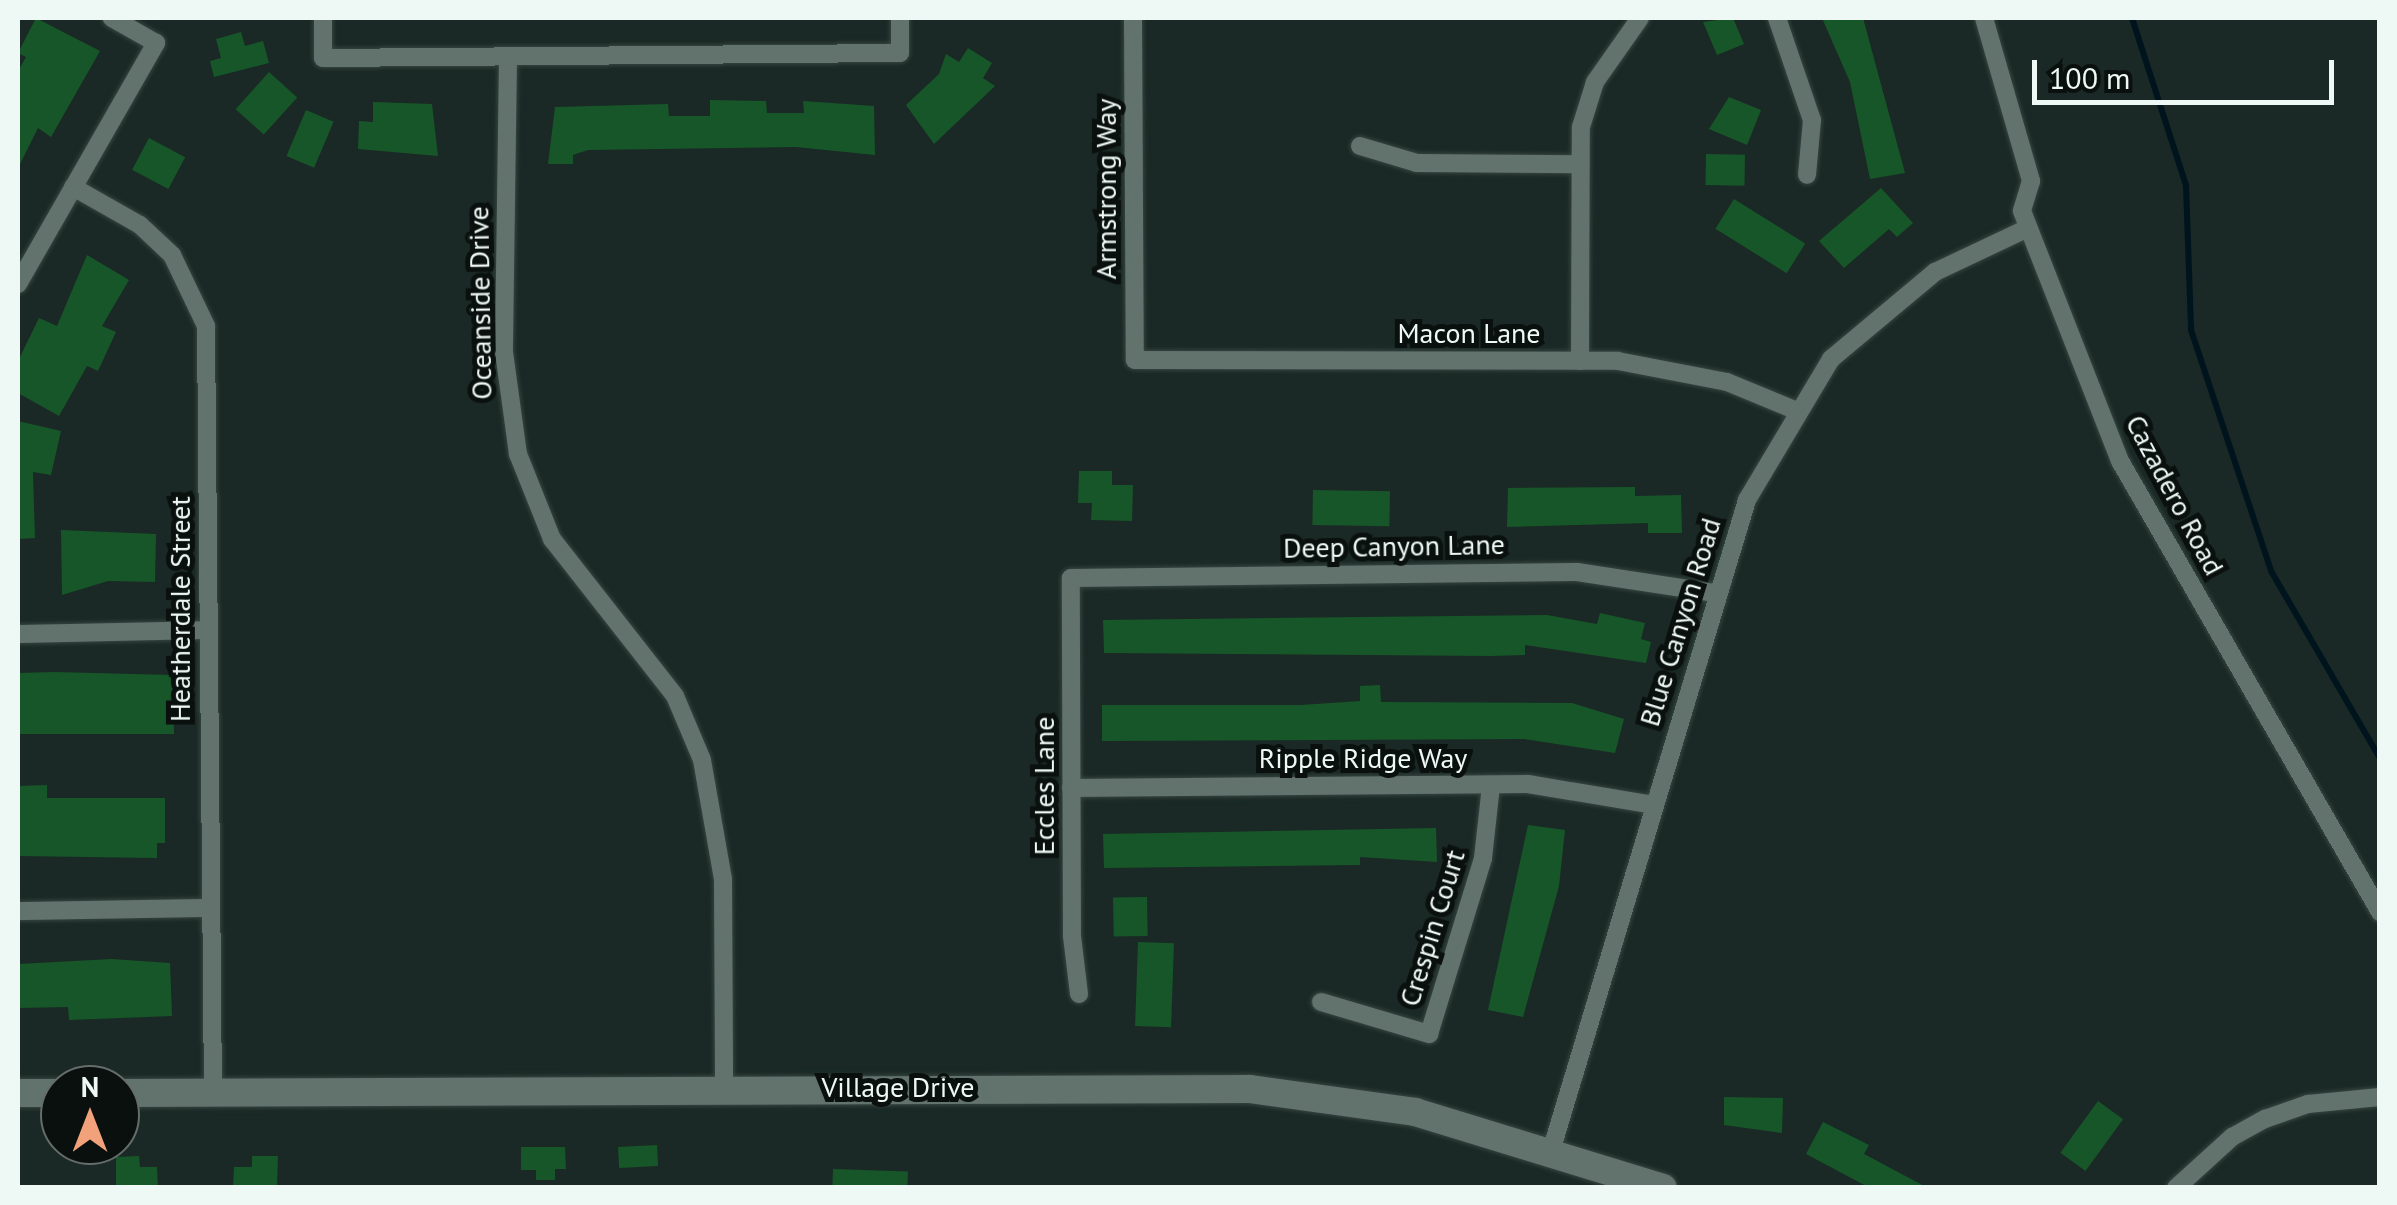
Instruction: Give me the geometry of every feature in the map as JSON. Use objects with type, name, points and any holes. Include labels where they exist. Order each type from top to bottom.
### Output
[{"type":"main road","name":"Village Drive","points":[[140,1093],[1250,1089],[1416,1112],[1552,1148],[1663,1188]]},
{"type":"street","points":[[18,284],[156,43],[112,18]]},
{"type":"street","points":[[323,18],[323,58],[900,53],[900,18]]},
{"type":"street","name":"Armstrong Way","points":[[1133,18],[1135,360]]},
{"type":"street","points":[[1580,361],[1578,164],[1595,82],[1640,18]]},
{"type":"street","points":[[1777,18],[1809,108],[1807,175]]},
{"type":"street","name":"Cazadero Road","points":[[1984,18],[2032,182],[2022,211],[2127,475],[2380,912]]},
{"type":"street","name":"Oceanside Drive","points":[[508,58],[504,352],[518,454],[552,539],[674,696],[702,760],[723,879],[724,1088]]},
{"type":"street","points":[[1360,146],[1417,163],[1578,164]]},
{"type":"street","name":"Heatherdale Street","points":[[73,188],[140,225],[172,256],[206,326],[213,1092]]},
{"type":"street","name":"Blue Canyon Road","points":[[1552,1148],[1747,500],[1796,410],[1831,359],[1884,308],[1952,263],[2028,228]]},
{"type":"street","name":"Macon Lane","points":[[1135,360],[1580,361],[1676,368],[1796,410]]},
{"type":"street","name":"Deep Canyon Lane","points":[[1070,578],[1592,572],[1716,593]]},
{"type":"street","name":"Eccles Lane","points":[[1070,578],[1071,788],[1079,994]]},
{"type":"street","points":[[18,634],[206,630]]},
{"type":"street","name":"Ripple Ridge Way","points":[[1071,788],[1492,785],[1653,805]]},
{"type":"street","name":"Crespin Court","points":[[1322,1002],[1429,1034],[1483,858],[1492,785]]},
{"type":"street","points":[[18,911],[210,908]]},
{"type":"street","points":[[2176,1188],[2232,1137],[2265,1119],[2308,1104],[2380,1097]]},
{"type":"building","points":[[36,18],[100,51],[51,137],[38,128],[18,168],[18,71],[26,57],[18,53]]},
{"type":"building","points":[[1733,18],[1744,44],[1717,55],[1703,22]]},
{"type":"building","points":[[1822,18],[1863,18],[1905,173],[1870,179],[1850,82]]},
{"type":"building","points":[[241,32],[245,46],[263,41],[269,63],[214,77],[210,61],[221,58],[216,39]]},
{"type":"building","points":[[968,48],[992,63],[983,78],[995,86],[934,144],[906,105],[939,74],[946,54],[959,62]]},
{"type":"building","points":[[269,72],[297,97],[264,135],[236,109]]},
{"type":"building","points":[[1729,97],[1761,110],[1747,145],[1709,129]]},
{"type":"building","points":[[710,100],[766,101],[767,113],[804,113],[803,101],[874,106],[875,155],[796,147],[588,150],[573,155],[573,164],[548,164],[555,107],[668,104],[669,116],[710,116]]},
{"type":"building","points":[[373,102],[432,104],[438,156],[358,149],[359,121],[373,122]]},
{"type":"building","points":[[306,110],[334,122],[314,168],[286,156]]},
{"type":"building","points":[[149,138],[185,157],[168,189],[132,170]]},
{"type":"building","points":[[1706,154],[1745,155],[1744,186],[1705,185]]},
{"type":"building","points":[[1881,188],[1913,223],[1897,237],[1889,229],[1844,268],[1819,241]]},
{"type":"building","points":[[1734,199],[1805,244],[1787,273],[1715,229]]},
{"type":"building","points":[[87,255],[129,280],[102,326],[116,332],[98,371],[87,366],[59,416],[18,393],[18,361],[39,318],[57,326]]},
{"type":"building","points":[[18,421],[61,431],[51,475],[33,472],[35,538],[18,539]]},
{"type":"building","points":[[1079,471],[1112,471],[1112,485],[1133,485],[1132,521],[1091,520],[1092,503],[1078,503]]},
{"type":"building","points":[[1635,487],[1635,496],[1681,495],[1682,533],[1648,533],[1648,523],[1507,527],[1508,488]]},
{"type":"building","points":[[1313,490],[1390,491],[1389,526],[1312,525]]},
{"type":"building","points":[[61,530],[156,534],[155,582],[108,581],[62,595]]},
{"type":"building","points":[[1600,613],[1645,623],[1641,639],[1651,642],[1646,663],[1525,645],[1525,655],[1491,656],[1104,653],[1103,620],[1547,615],[1597,624]]},
{"type":"building","points":[[18,673],[173,675],[174,734],[18,734]]},
{"type":"building","points":[[1380,685],[1381,702],[1572,703],[1624,719],[1615,753],[1524,739],[1102,741],[1102,705],[1301,705],[1360,701],[1360,686]]},
{"type":"building","points":[[47,785],[47,798],[165,798],[165,843],[157,843],[157,858],[18,856],[18,786]]},
{"type":"building","points":[[1528,825],[1565,830],[1559,886],[1523,1017],[1488,1010]]},
{"type":"building","points":[[1436,828],[1437,862],[1360,857],[1360,865],[1104,868],[1103,834]]},
{"type":"building","points":[[1147,897],[1148,936],[1114,937],[1113,898]]},
{"type":"building","points":[[1138,942],[1174,943],[1171,1027],[1135,1026]]},
{"type":"building","points":[[112,959],[170,963],[172,1016],[69,1020],[68,1007],[18,1008],[18,964]]},
{"type":"building","points":[[1724,1097],[1783,1098],[1782,1133],[1724,1125]]},
{"type":"building","points":[[2098,1101],[2123,1119],[2085,1171],[2060,1153]]},
{"type":"building","points":[[1823,1122],[1869,1145],[1864,1154],[1928,1188],[1870,1188],[1806,1154]]},
{"type":"building","points":[[657,1145],[658,1166],[619,1168],[618,1147]]},
{"type":"building","points":[[521,1147],[565,1147],[566,1169],[555,1169],[555,1180],[536,1180],[536,1170],[521,1170]]},
{"type":"building","points":[[252,1156],[278,1156],[277,1188],[233,1188],[234,1167],[252,1167]]},
{"type":"building","points":[[116,1165],[157,1167],[158,1188],[116,1188]]},
{"type":"building","points":[[833,1169],[908,1172],[907,1188],[832,1188]]},
{"type":"waterway","points":[[2132,18],[2186,185],[2191,330],[2271,571],[2380,758]]}]
